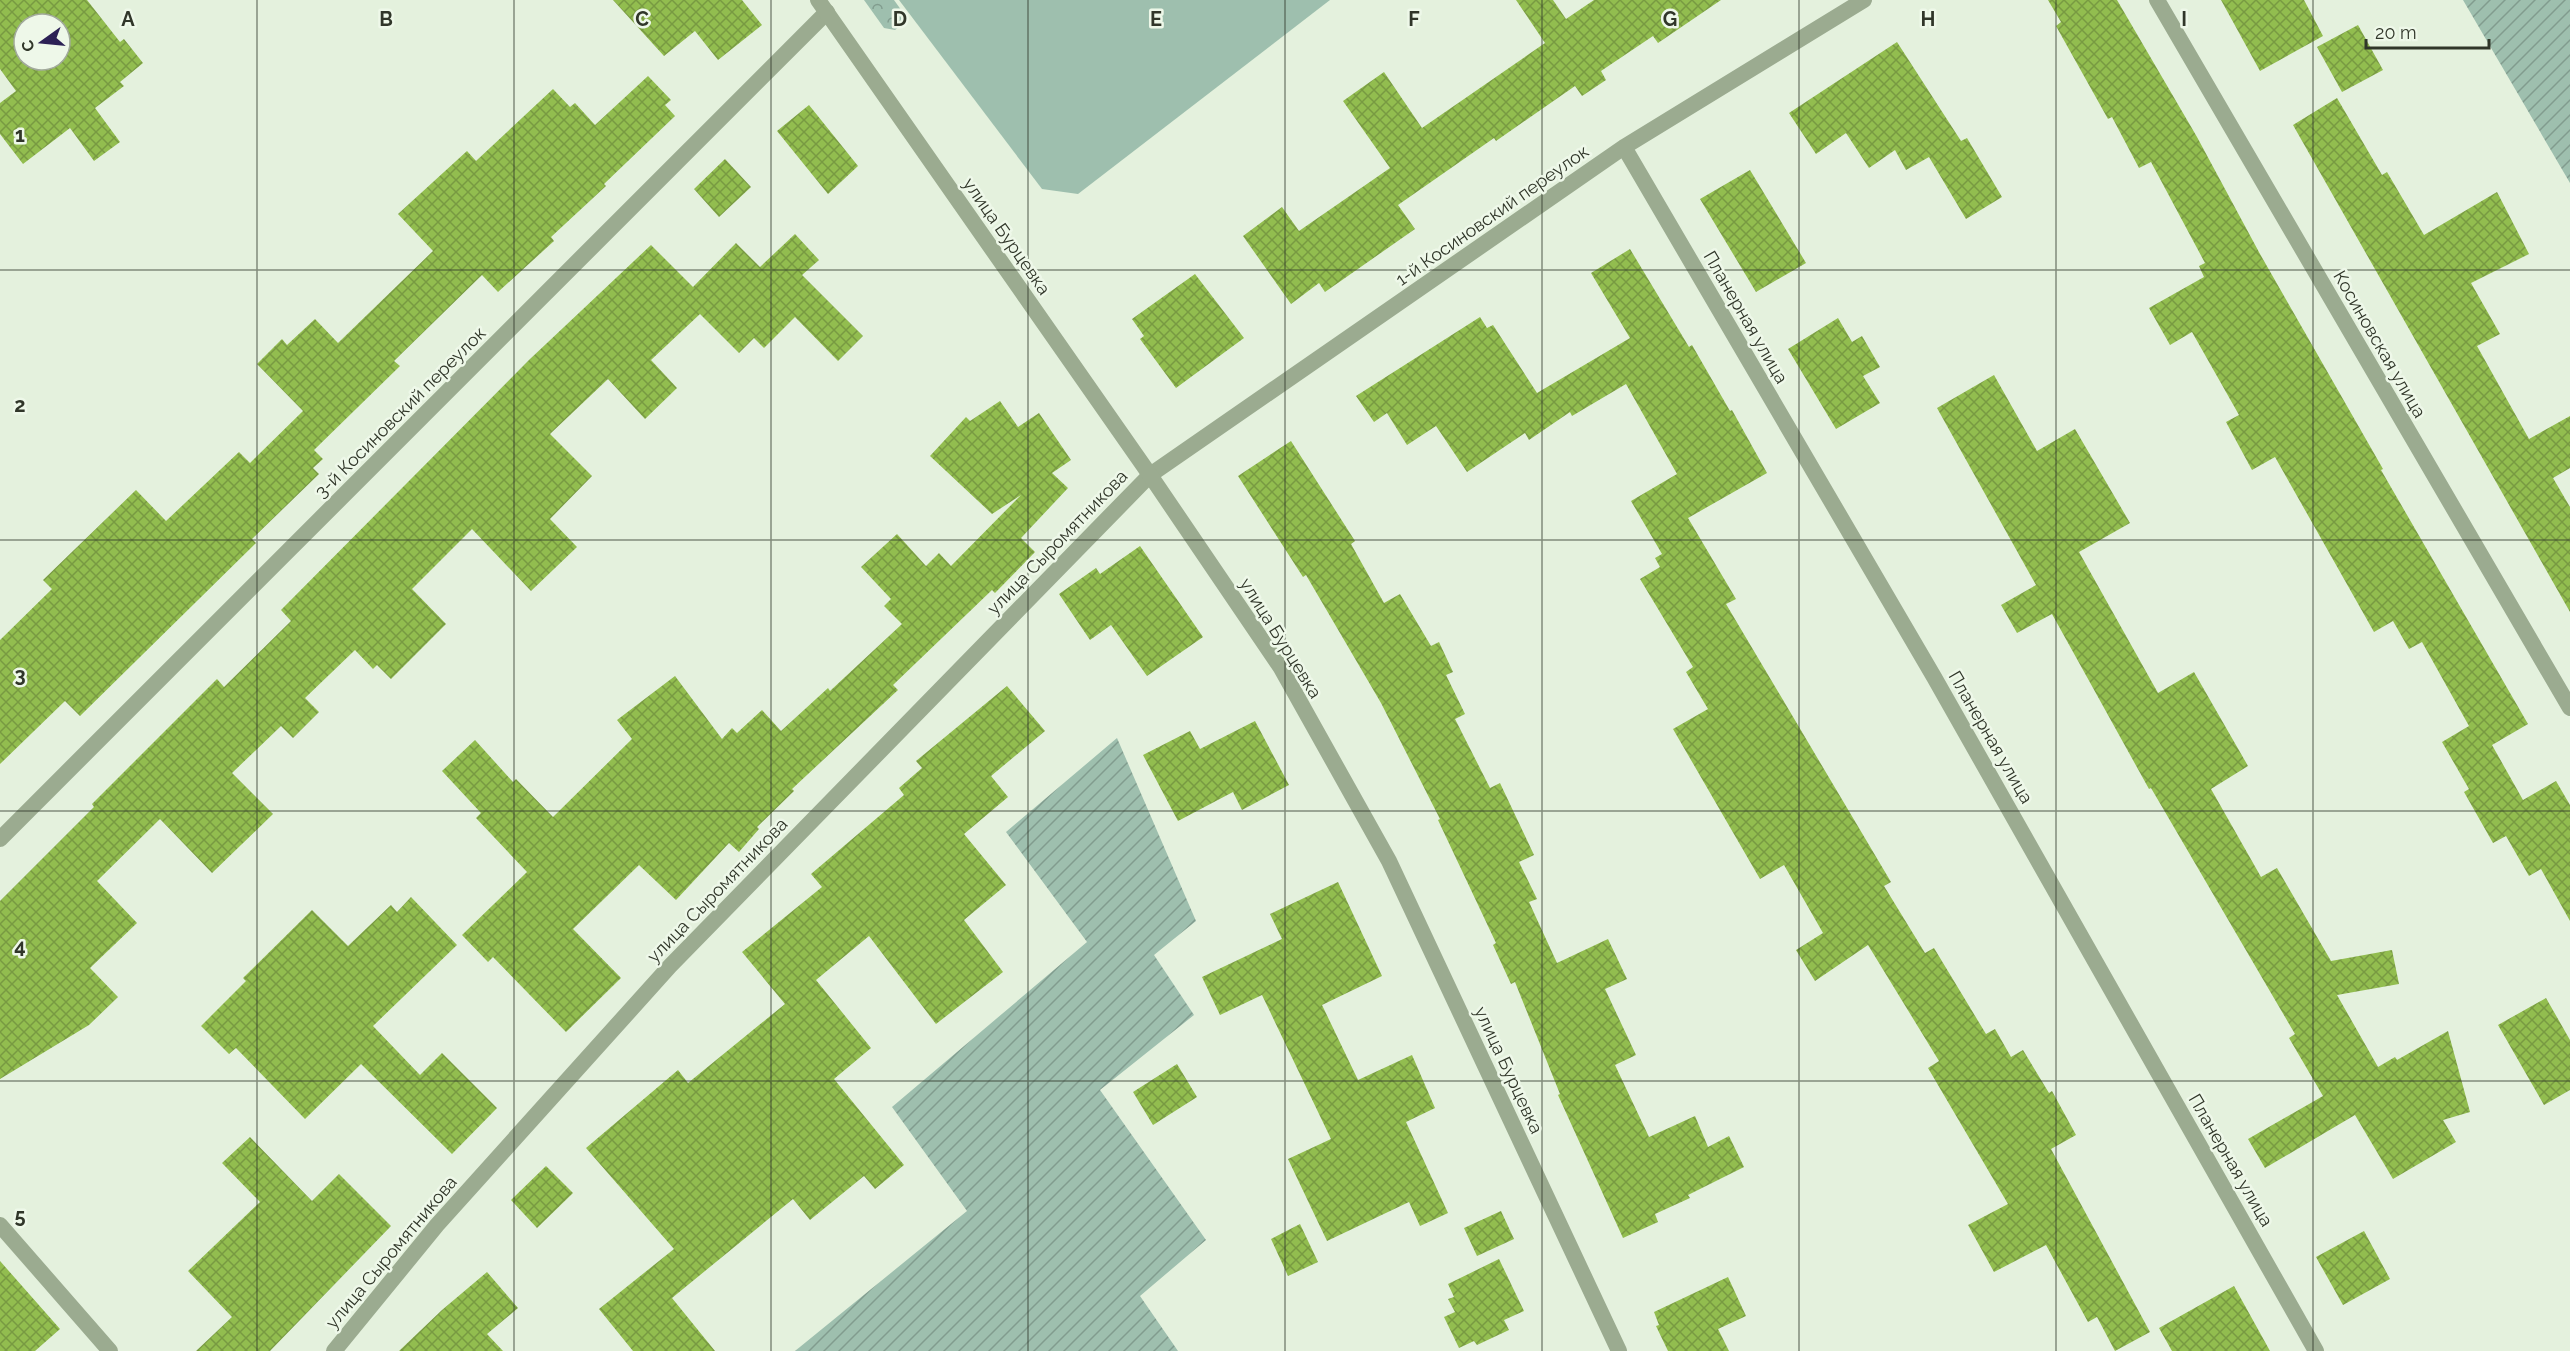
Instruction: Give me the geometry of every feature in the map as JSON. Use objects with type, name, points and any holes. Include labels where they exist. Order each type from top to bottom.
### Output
[{"type":"street","name":"1-й Косиновский переулок","points":[[1150,475],[1624,147],[1864,0]]},
{"type":"street","name":"Косиновская улица","points":[[2157,0],[2570,708]]},
{"type":"street","name":"улица Бурцевка","points":[[823,6],[1150,475],[1281,668],[1389,861],[1619,1351]]},
{"type":"street","name":"3-й Косиновский переулок","points":[[0,839],[823,6]]},
{"type":"street","name":"Планерная улица","points":[[1624,147],[1934,677],[2316,1351]]},
{"type":"street","name":"улица Сыромятникова","points":[[334,1351],[437,1225],[670,966],[1150,475]]},
{"type":"street","points":[[0,1225],[110,1351]]},
{"type":"green space","points":[[864,0],[894,0],[904,14],[903,24],[895,30],[884,28]]},
{"type":"green space","points":[[899,0],[1330,0],[1078,194],[1042,189]]},
{"type":"green space","points":[[2463,0],[2570,0],[2570,183]]},
{"type":"green space","points":[[1117,738],[1196,921],[1154,955],[1194,1015],[1100,1090],[1206,1240],[1140,1296],[1178,1351],[795,1351],[967,1211],[892,1107],[1087,942],[1006,832]]},
{"type":"building","points":[[0,0],[87,0],[120,42],[124,39],[143,63],[120,82],[124,86],[95,108],[120,142],[94,161],[70,128],[23,164],[0,134],[0,103],[16,91],[0,69]]},
{"type":"building","points":[[613,0],[742,0],[762,25],[718,60],[695,31],[664,56]]},
{"type":"building","points":[[1516,0],[1553,0],[1566,19],[1594,0],[1721,0],[1658,43],[1653,36],[1601,71],[1606,80],[1582,96],[1575,86],[1496,141],[1494,138],[1398,205],[1415,229],[1325,292],[1319,283],[1291,304],[1243,236],[1282,207],[1299,231],[1390,168],[1343,101],[1384,72],[1422,128],[1545,43]]},
{"type":"building","points":[[2048,0],[2117,0],[2197,137],[2260,254],[2383,469],[2381,470],[2528,724],[2492,745],[2523,800],[2556,781],[2570,805],[2570,921],[2541,869],[2529,876],[2506,836],[2493,843],[2464,792],[2469,789],[2442,742],[2469,726],[2422,642],[2409,649],[2393,621],[2374,632],[2275,457],[2252,470],[2226,422],[2239,415],[2192,332],[2170,345],[2149,308],[2204,277],[2199,266],[2205,263],[2151,162],[2139,168],[2112,117],[2108,119],[2056,26],[2061,22]]},
{"type":"building","points":[[2221,0],[2304,0],[2323,36],[2260,71]]},
{"type":"building","points":[[2358,25],[2383,70],[2342,92],[2317,47]]},
{"type":"building","points":[[1897,42],[1961,141],[1967,138],[2002,197],[1966,219],[1929,157],[1906,170],[1895,150],[1869,168],[1846,133],[1816,154],[1789,113]]},
{"type":"building","points":[[648,76],[671,100],[665,105],[675,116],[604,184],[606,186],[551,237],[554,241],[498,292],[482,275],[394,361],[400,366],[314,450],[323,459],[313,468],[319,474],[252,539],[256,543],[80,716],[65,701],[0,764],[0,640],[52,589],[43,580],[136,490],[166,521],[239,452],[250,463],[303,411],[257,364],[282,339],[287,345],[315,319],[338,343],[433,251],[398,214],[467,151],[476,161],[553,89],[570,107],[575,103],[595,125]]},
{"type":"building","points":[[2337,98],[2382,175],[2387,172],[2424,235],[2497,192],[2529,254],[2471,283],[2500,334],[2477,346],[2529,439],[2570,416],[2570,468],[2553,478],[2570,507],[2570,612],[2293,125]]},
{"type":"building","points":[[809,105],[858,166],[828,194],[777,131]]},
{"type":"building","points":[[725,159],[751,187],[719,217],[694,189]]},
{"type":"building","points":[[1750,170],[1806,263],[1756,292],[1700,199]]},
{"type":"building","points":[[795,234],[819,260],[802,275],[863,336],[838,361],[795,317],[764,348],[754,338],[739,353],[700,314],[651,360],[677,388],[645,419],[608,379],[550,434],[592,476],[550,519],[577,547],[531,591],[472,529],[412,589],[446,624],[391,679],[377,665],[373,669],[355,650],[305,698],[319,712],[293,738],[281,726],[232,773],[273,814],[212,873],[160,819],[97,881],[137,923],[90,968],[118,997],[89,1025],[0,1079],[0,901],[94,807],[92,804],[217,679],[224,687],[291,621],[281,610],[529,360],[651,245],[693,287],[736,243],[760,267]]},
{"type":"building","points":[[1630,249],[1689,347],[1692,345],[1730,411],[1732,410],[1767,473],[1688,518],[1736,599],[1726,604],[1891,882],[1884,886],[1925,953],[1934,948],[1986,1034],[1995,1029],[2011,1057],[2023,1050],[2049,1093],[2052,1091],[2076,1135],[2051,1149],[2150,1332],[2115,1351],[2097,1317],[2088,1322],[2046,1245],[1994,1272],[1968,1225],[2008,1204],[1928,1068],[1939,1061],[1868,945],[1815,981],[1796,950],[1823,933],[1784,865],[1760,879],[1673,729],[1708,709],[1686,672],[1693,667],[1640,579],[1660,567],[1655,558],[1662,554],[1631,501],[1677,474],[1626,384],[1572,416],[1570,412],[1529,440],[1525,433],[1467,472],[1436,426],[1407,445],[1387,413],[1374,422],[1356,396],[1480,317],[1487,328],[1493,325],[1537,393],[1630,338],[1591,273]]},
{"type":"building","points":[[1195,274],[1244,338],[1176,388],[1140,339],[1144,336],[1132,319]]},
{"type":"building","points":[[1838,318],[1852,342],[1862,336],[1880,367],[1863,376],[1880,403],[1836,429],[1788,349]]},
{"type":"building","points":[[1994,375],[2037,451],[2075,429],[2130,523],[2079,552],[2158,693],[2194,672],[2248,766],[2211,789],[2261,877],[2277,868],[2331,961],[2392,950],[2399,984],[2337,995],[2378,1067],[2395,1057],[2397,1060],[2448,1031],[2470,1112],[2443,1120],[2456,1142],[2393,1179],[2355,1115],[2265,1168],[2248,1139],[2323,1096],[2289,1038],[2295,1034],[2151,788],[2149,789],[2052,614],[2017,633],[2001,605],[2036,585],[1937,408]]},
{"type":"building","points":[[1000,401],[1018,427],[1039,413],[1071,460],[1052,473],[1068,488],[1021,538],[1035,552],[995,593],[992,590],[893,685],[898,690],[792,789],[794,791],[757,827],[759,829],[739,852],[729,843],[676,900],[639,865],[573,929],[621,978],[566,1032],[493,957],[488,962],[462,935],[527,872],[476,818],[481,813],[442,771],[475,740],[513,782],[516,779],[553,817],[632,739],[617,720],[675,676],[722,739],[732,728],[737,733],[762,710],[781,731],[828,688],[830,691],[902,624],[884,606],[891,599],[861,567],[897,534],[926,566],[939,553],[951,566],[1021,495],[992,514],[930,456],[966,417],[970,421]]},
{"type":"building","points":[[1291,441],[1355,541],[1351,544],[1384,603],[1400,594],[1431,646],[1439,642],[1453,672],[1446,675],[1465,714],[1455,719],[1490,788],[1500,783],[1534,855],[1519,862],[1537,899],[1529,902],[1557,963],[1608,939],[1627,979],[1605,989],[1636,1055],[1615,1065],[1649,1137],[1695,1116],[1708,1147],[1729,1136],[1744,1167],[1688,1195],[1690,1198],[1655,1214],[1658,1222],[1623,1238],[1558,1095],[1560,1094],[1515,982],[1511,984],[1493,945],[1496,943],[1438,820],[1440,819],[1381,703],[1306,575],[1303,577],[1238,476]]},
{"type":"building","points":[[1140,546],[1203,637],[1147,676],[1111,625],[1090,640],[1059,594],[1096,568],[1100,574]]},
{"type":"building","points":[[1007,686],[1045,731],[991,776],[1008,797],[964,834],[1006,885],[964,920],[1003,972],[936,1024],[869,936],[816,980],[871,1048],[834,1079],[904,1165],[875,1189],[864,1176],[810,1220],[793,1199],[672,1298],[715,1351],[633,1351],[599,1309],[674,1249],[586,1148],[678,1070],[688,1083],[785,1004],[742,952],[822,887],[811,874],[904,795],[899,788],[922,768],[916,761]]},
{"type":"building","points":[[1255,721],[1289,785],[1242,810],[1233,792],[1178,821],[1143,755],[1190,731],[1200,749]]},
{"type":"building","points":[[1338,882],[1382,976],[1322,1005],[1358,1080],[1412,1055],[1435,1108],[1406,1122],[1448,1213],[1420,1226],[1409,1202],[1327,1241],[1288,1159],[1331,1139],[1262,995],[1220,1015],[1202,977],[1282,939],[1270,914]]},
{"type":"building","points":[[411,897],[457,945],[373,1026],[420,1075],[442,1053],[497,1108],[452,1154],[361,1064],[305,1119],[236,1048],[229,1054],[201,1026],[246,981],[243,978],[312,910],[348,946],[391,905],[397,912]]},
{"type":"building","points":[[2546,998],[2570,1040],[2570,1090],[2544,1105],[2498,1025]]},
{"type":"building","points":[[1177,1064],[1197,1097],[1153,1125],[1133,1092]]},
{"type":"building","points":[[250,1137],[312,1201],[339,1174],[391,1226],[270,1351],[196,1351],[232,1317],[188,1271],[260,1202],[222,1163]]},
{"type":"building","points":[[546,1166],[573,1193],[537,1228],[511,1200]]},
{"type":"building","points":[[1501,1211],[1514,1239],[1477,1256],[1464,1228]]},
{"type":"building","points":[[1300,1224],[1318,1262],[1288,1276],[1271,1239]]},
{"type":"building","points":[[2364,1231],[2390,1279],[2343,1305],[2316,1257]]},
{"type":"building","points":[[1499,1259],[1524,1311],[1504,1320],[1509,1330],[1477,1345],[1474,1341],[1459,1348],[1444,1317],[1455,1312],[1448,1299],[1454,1297],[1448,1284]]},
{"type":"building","points":[[0,1261],[60,1329],[35,1351],[0,1351]]},
{"type":"building","points":[[487,1272],[518,1308],[487,1334],[503,1351],[399,1351],[442,1310]]},
{"type":"building","points":[[1728,1277],[1746,1316],[1718,1329],[1729,1351],[1668,1351],[1656,1326],[1659,1325],[1654,1312]]},
{"type":"building","points":[[2234,1286],[2270,1351],[2172,1351],[2159,1328]]}]
